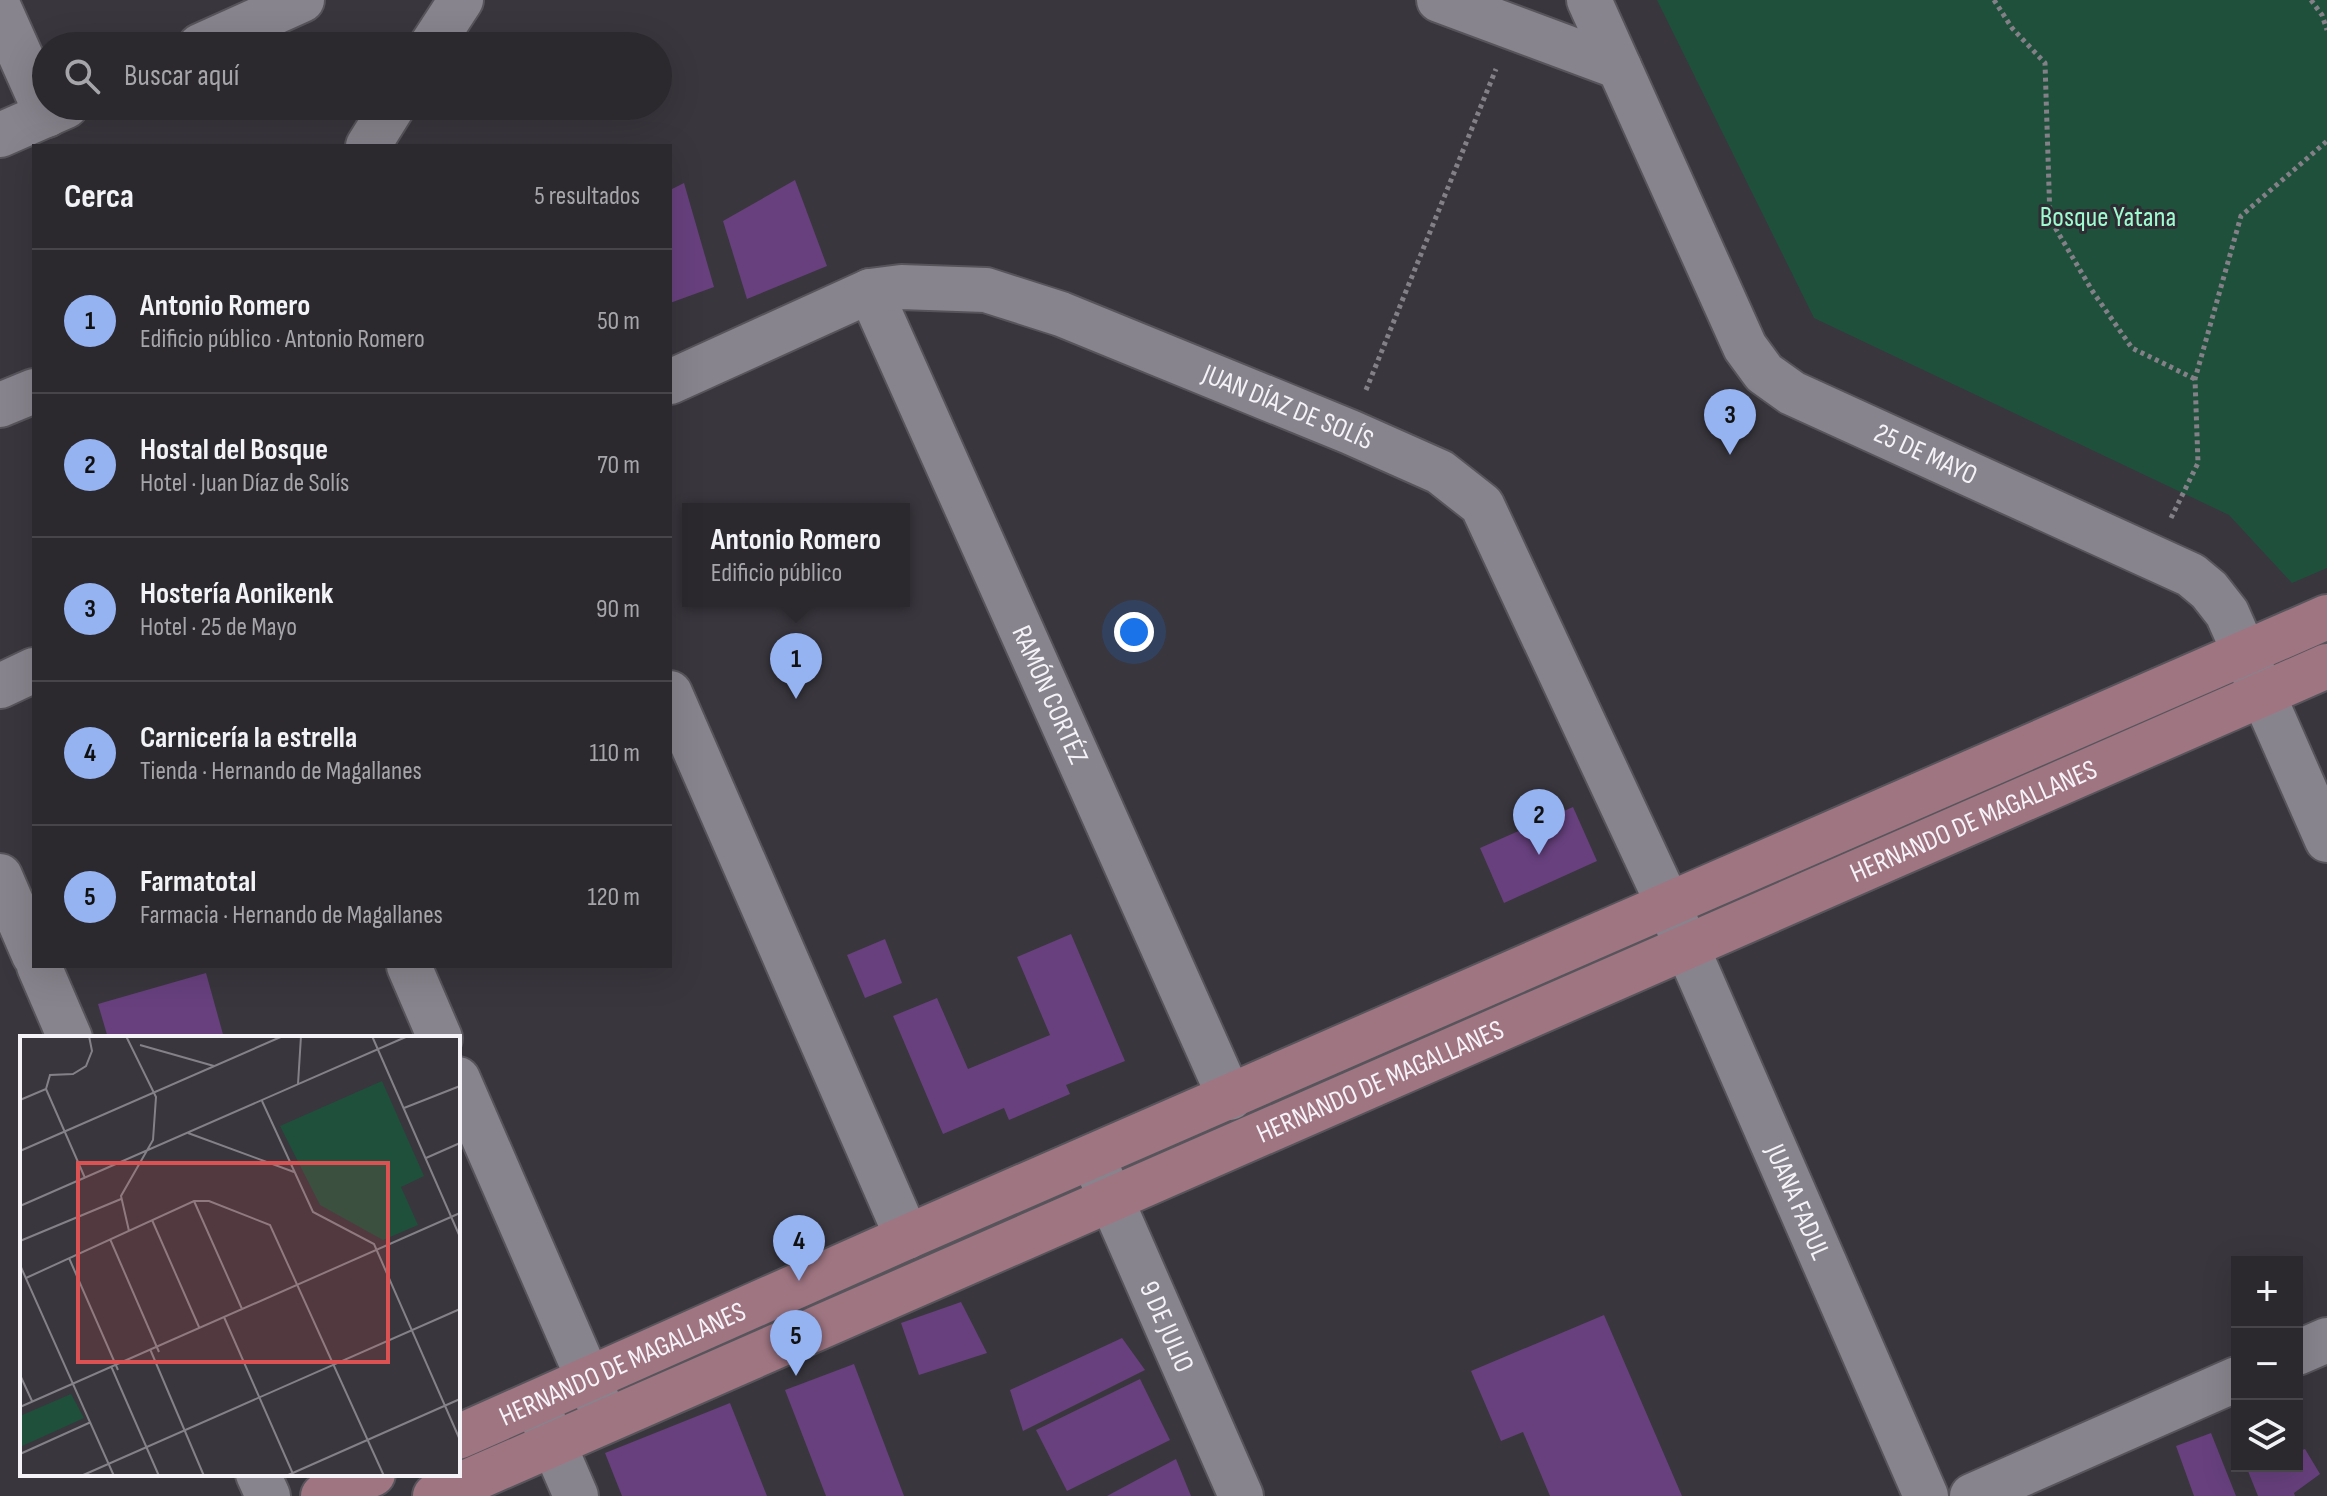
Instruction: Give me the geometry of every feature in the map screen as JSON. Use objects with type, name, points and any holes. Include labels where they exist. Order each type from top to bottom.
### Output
[{"type":"main road","name":"HERNANDO DE MAGALLANES","points":[[460,1436],[907,1237],[2327,617]]},
{"type":"main road","name":"HERNANDO DE MAGALLANES","points":[[435,1496],[2327,666]]},
{"type":"main road","points":[[323,1496],[368,1476]]},
{"type":"street","points":[[231,32],[302,0]]},
{"type":"street","points":[[440,32],[461,0]]},
{"type":"street","points":[[1439,0],[1619,67]]},
{"type":"street","name":"25 DE MAYO","points":[[1589,0],[1745,347],[1764,373],[1792,393],[2191,575],[2209,590],[2227,613],[2327,840]]},
{"type":"street","points":[[0,10],[32,66]]},
{"type":"street","points":[[0,135],[34,120]]},
{"type":"street","points":[[369,144],[384,120]]},
{"type":"street","name":"JUAN DÍAZ DE SOLÍS","points":[[672,381],[870,291],[901,287],[986,290],[1061,314],[1440,472],[1482,505],[1669,906]]},
{"type":"street","name":"RAMÓN CORTÉZ","points":[[870,291],[1230,1098]]},
{"type":"street","points":[[0,405],[32,392]]},
{"type":"street","points":[[0,686],[32,671]]},
{"type":"street","points":[[672,698],[907,1237]]},
{"type":"street","points":[[0,876],[32,950]]},
{"type":"street","name":"JUANA FADUL","points":[[1669,906],[1926,1496]]},
{"type":"street","points":[[40,968],[69,1036]]},
{"type":"street","points":[[410,968],[439,1036]]},
{"type":"street","points":[[460,1084],[607,1421]]},
{"type":"street","name":"9 DE JULIO","points":[[1093,1158],[1241,1496]]},
{"type":"street","points":[[2303,1350],[2327,1340]]},
{"type":"street","points":[[1972,1496],[2231,1382]]},
{"type":"street","points":[[536,1402],[576,1496]]},
{"type":"street","points":[[259,1476],[268,1496]]},
{"type":"path","points":[[1994,0],[2012,28],[2045,63],[2050,219],[2093,292],[2132,348],[2195,379]]},
{"type":"path","points":[[2311,0],[2322,15],[2327,30]]},
{"type":"path","points":[[1350,432],[1512,27]]},
{"type":"path","points":[[2152,558],[2198,463],[2195,379],[2241,216],[2327,141]]},
{"type":"green space","name":"Bosque Yatana","points":[[1657,0],[2327,0],[2327,568],[2292,583],[2229,515],[1814,318]]},
{"type":"building","points":[[795,180],[827,266],[747,299],[723,221]]},
{"type":"building","points":[[684,183],[714,287],[672,302],[672,189]]},
{"type":"building","points":[[1573,807],[1597,861],[1504,903],[1480,848]]},
{"type":"building","points":[[1071,934],[1125,1061],[1066,1085],[1070,1094],[1009,1120],[1004,1108],[943,1134],[893,1016],[937,998],[968,1069],[1050,1035],[1017,957]]},
{"type":"building","points":[[885,939],[902,983],[865,998],[847,955]]},
{"type":"building","points":[[206,973],[223,1036],[107,1036],[98,1004]]},
{"type":"building","points":[[961,1302],[987,1353],[919,1375],[901,1323]]},
{"type":"building","points":[[1604,1315],[1682,1496],[1550,1496],[1523,1432],[1501,1441],[1471,1371]]},
{"type":"building","points":[[1122,1338],[1145,1370],[1023,1431],[1010,1390]]},
{"type":"building","points":[[854,1364],[904,1496],[826,1496],[785,1390]]},
{"type":"building","points":[[1140,1379],[1170,1440],[1067,1491],[1036,1430]]},
{"type":"building","points":[[730,1403],[767,1496],[622,1496],[605,1453]]},
{"type":"building","points":[[2211,1433],[2236,1496],[2194,1496],[2176,1446]]},
{"type":"building","points":[[2303,1450],[2320,1474],[2294,1493],[2295,1496],[2258,1496],[2248,1472],[2303,1472]]},
{"type":"building","points":[[1176,1459],[1191,1496],[1107,1496]]},
{"type":"place","name":"Hostería Aonikenk","points":[[1730,455]]},
{"type":"place","name":"Antonio Romero","points":[[796,699]]},
{"type":"place","name":"Hostal del Bosque","points":[[1539,855]]},
{"type":"place","name":"Carnicería la estrella","points":[[799,1281]]},
{"type":"place","name":"Farmatotal","points":[[796,1376]]}]
